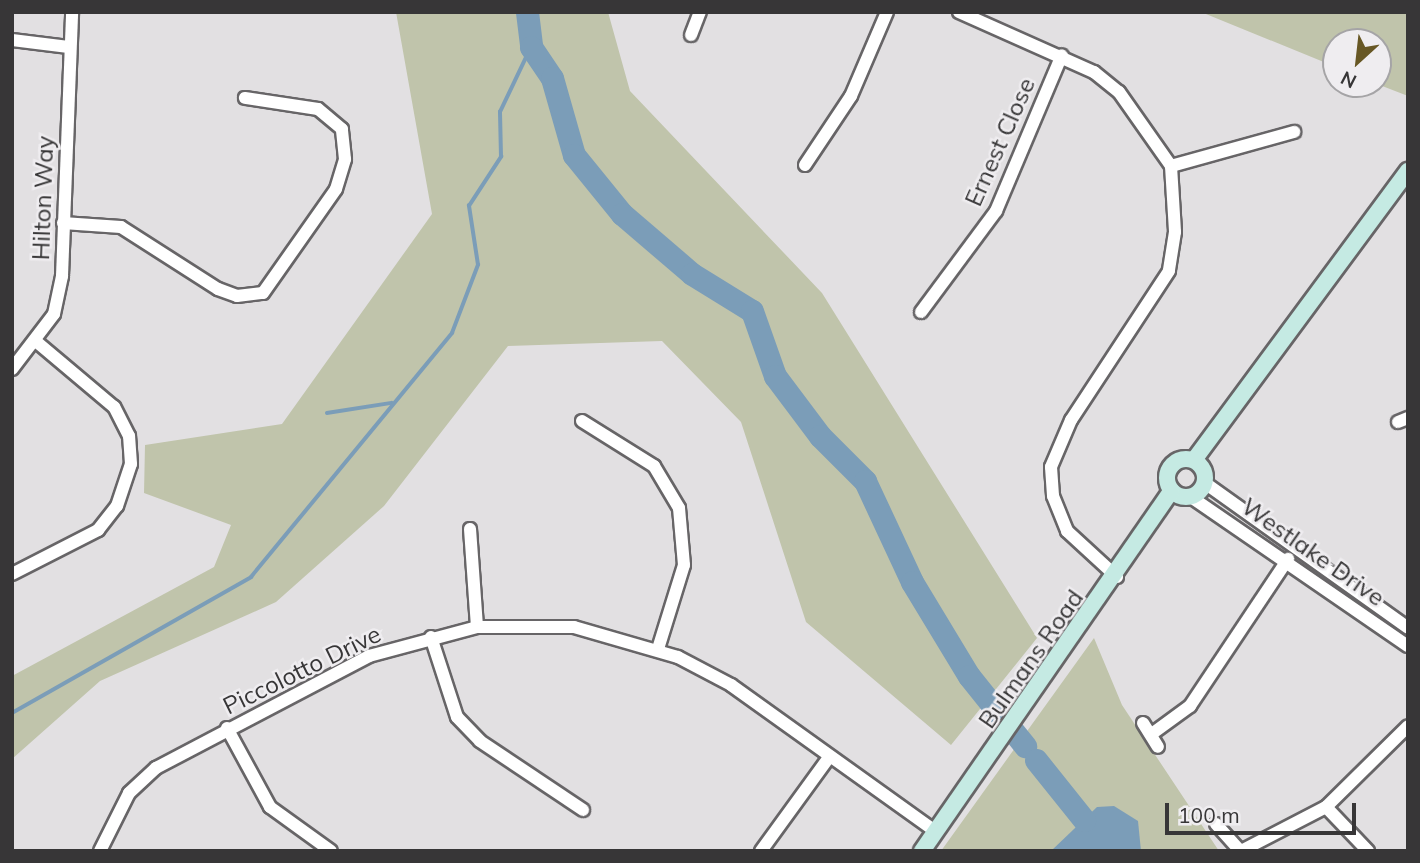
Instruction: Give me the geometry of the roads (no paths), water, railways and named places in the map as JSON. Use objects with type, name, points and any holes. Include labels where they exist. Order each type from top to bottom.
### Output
[{"type":"street","name":"Hilton Way","points":[[12,369],[38,343],[57,301],[72,12]]},
{"type":"street","points":[[691,35],[700,12]]},
{"type":"street","points":[[804,165],[851,96],[887,12]]},
{"type":"street","points":[[959,12],[1062,55],[1119,92],[1171,166],[1169,271],[1071,420],[1051,467],[1053,496],[1067,531],[1117,577]]},
{"type":"street","points":[[12,40],[69,47]]},
{"type":"street","name":"Ernest Close","points":[[921,312],[996,211],[1062,55]]},
{"type":"street","points":[[63,223],[121,227],[218,289],[237,296],[262,293],[336,189],[345,159],[342,129],[318,109],[245,98]]},
{"type":"street","points":[[1171,166],[1294,132]]},
{"type":"street","points":[[1194,460],[1205,482],[1191,497],[1171,491],[1170,466],[1194,460],[1408,171]]},
{"type":"street","points":[[12,574],[98,530],[117,506],[131,464],[129,436],[114,407],[38,343]]},
{"type":"street","points":[[582,421],[654,466],[678,508],[684,565],[658,649]]},
{"type":"street","name":"Westlake Drive","points":[[1205,482],[1408,628]]},
{"type":"street","name":"Bulmans Road","points":[[922,851],[1117,577],[1171,491]]},
{"type":"street","name":"Westlake Drive","points":[[1191,497],[1287,559],[1408,646]]},
{"type":"street","points":[[470,529],[477,627]]},
{"type":"street","points":[[1153,733],[1190,706],[1287,559]]},
{"type":"street","name":"Piccolotto Drive","points":[[100,851],[129,793],[156,768],[369,656],[431,637],[477,627],[574,627],[658,649],[731,685],[936,832]]},
{"type":"street","points":[[431,637],[457,717],[480,741],[583,810]]},
{"type":"street","points":[[1143,723],[1153,733],[1158,747]]},
{"type":"street","points":[[1216,824],[1240,851],[1326,807],[1408,726]]},
{"type":"street","points":[[227,729],[270,807],[331,851]]},
{"type":"street","points":[[761,851],[830,756]]},
{"type":"street","points":[[1326,807],[1368,851]]},
{"type":"water","points":[[1114,806],[1138,821],[1141,851],[1051,851],[1097,807]]},
{"type":"waterway","points":[[527,12],[531,47],[552,78],[574,155],[622,214],[692,274],[752,311],[775,376],[820,436],[865,481],[912,582],[969,676],[1025,746]]},
{"type":"waterway","points":[[12,713],[251,577],[452,333],[478,265],[469,206],[501,157],[500,112],[531,47]]},
{"type":"waterway","points":[[327,413],[391,403]]},
{"type":"waterway","points":[[1036,760],[1084,820]]}]
